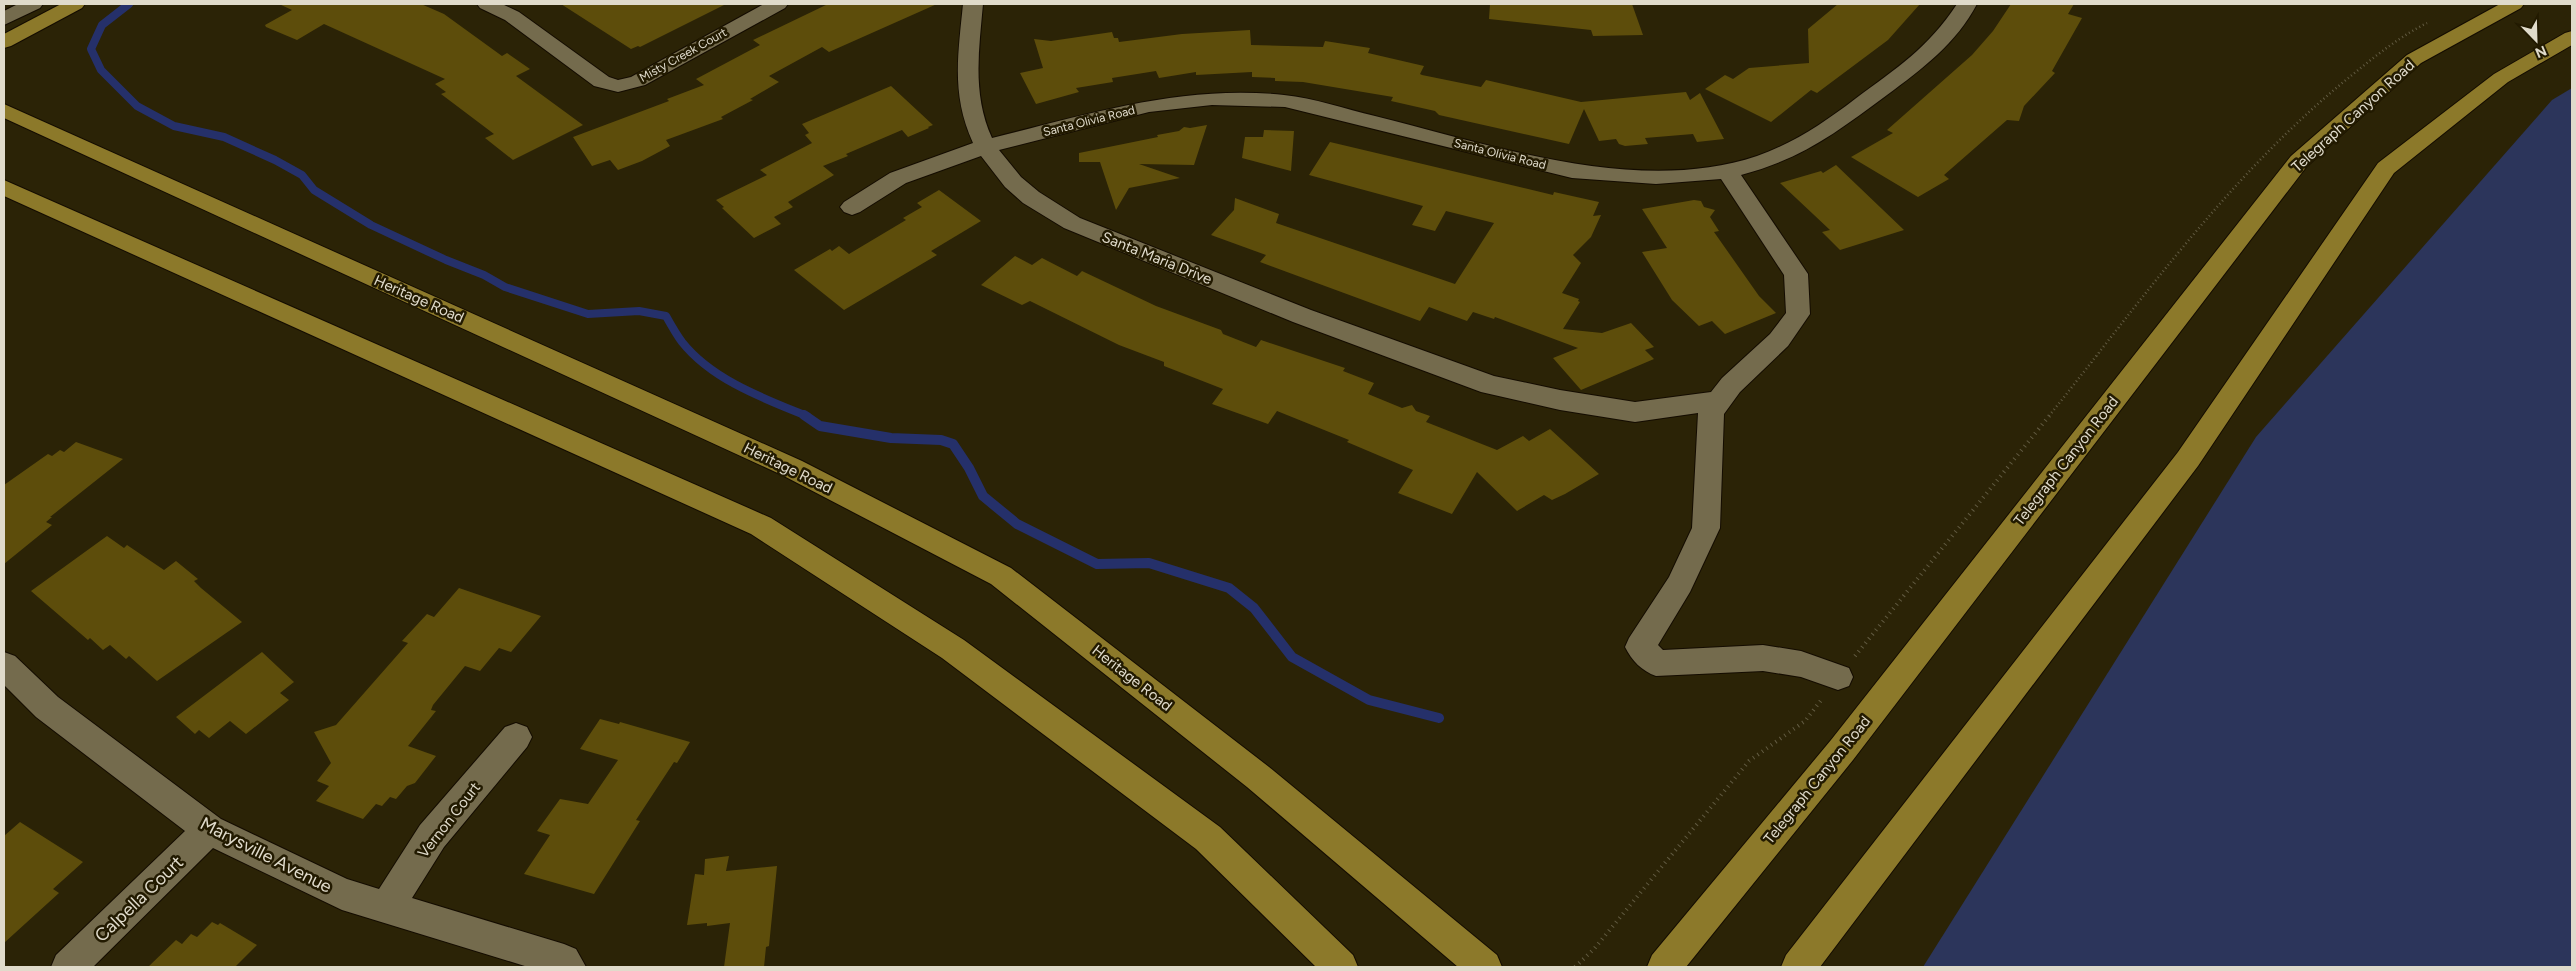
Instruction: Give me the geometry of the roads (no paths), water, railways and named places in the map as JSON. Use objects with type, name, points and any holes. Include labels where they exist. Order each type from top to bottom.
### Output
[{"type":"main road","points":[[4,42],[75,4]]},
{"type":"main road","name":"Telegraph Canyon Road","points":[[1664,967],[1842,750],[2299,161],[2414,59],[2514,4]]},
{"type":"main road","points":[[1798,967],[2188,459],[2386,168],[2502,78],[2572,37]]},
{"type":"main road","name":"Heritage Road","points":[[4,110],[792,468],[1001,576],[1258,777],[1485,967]]},
{"type":"main road","points":[[4,187],[761,526],[953,649],[1208,838],[1341,967]]},
{"type":"street","points":[[4,19],[33,4]]},
{"type":"street","name":"Misty Creek Court","points":[[487,4],[512,16],[602,83],[615,86],[638,81],[778,4]]},
{"type":"street","name":"Santa Maria Drive","points":[[973,4],[967,77],[970,108],[984,147],[998,168],[1017,188],[1040,205],[1072,224],[1302,316],[1490,385],[1560,400],[1635,412],[1719,401]]},
{"type":"street","name":"Santa Olivia Road","points":[[852,207],[898,178],[984,147],[1149,106],[1212,99],[1253,98],[1285,101],[1572,171],[1604,175],[1666,177],[1726,170],[1750,165],[1791,150],[1830,127],[1924,57],[1967,4]]},
{"type":"street","points":[[1726,170],[1796,274],[1798,314],[1779,340],[1731,385],[1711,412],[1706,528],[1680,584],[1640,647],[1656,663],[1763,658],[1801,664],[1838,677]]},
{"type":"street","name":"Marysville Avenue","points":[[4,665],[47,707],[209,830],[342,894],[564,961],[568,967]]},
{"type":"street","name":"Vernon Court","points":[[387,908],[432,836],[516,737]]},
{"type":"street","name":"Calpella Court","points":[[68,967],[209,830]]},
{"type":"waterway","points":[[129,4],[102,25],[91,49],[101,70],[137,106],[174,126],[224,137],[275,160],[302,175],[314,190],[371,225],[446,260],[484,275],[505,287],[588,314],[639,311],[666,316],[682,342],[708,367],[740,387],[807,416]]},
{"type":"waterway","points":[[804,415],[820,426],[891,438],[941,440],[953,444],[969,468],[983,496],[1017,524],[1097,564],[1149,563],[1229,588],[1254,608],[1292,657],[1369,700],[1439,718]]}]
